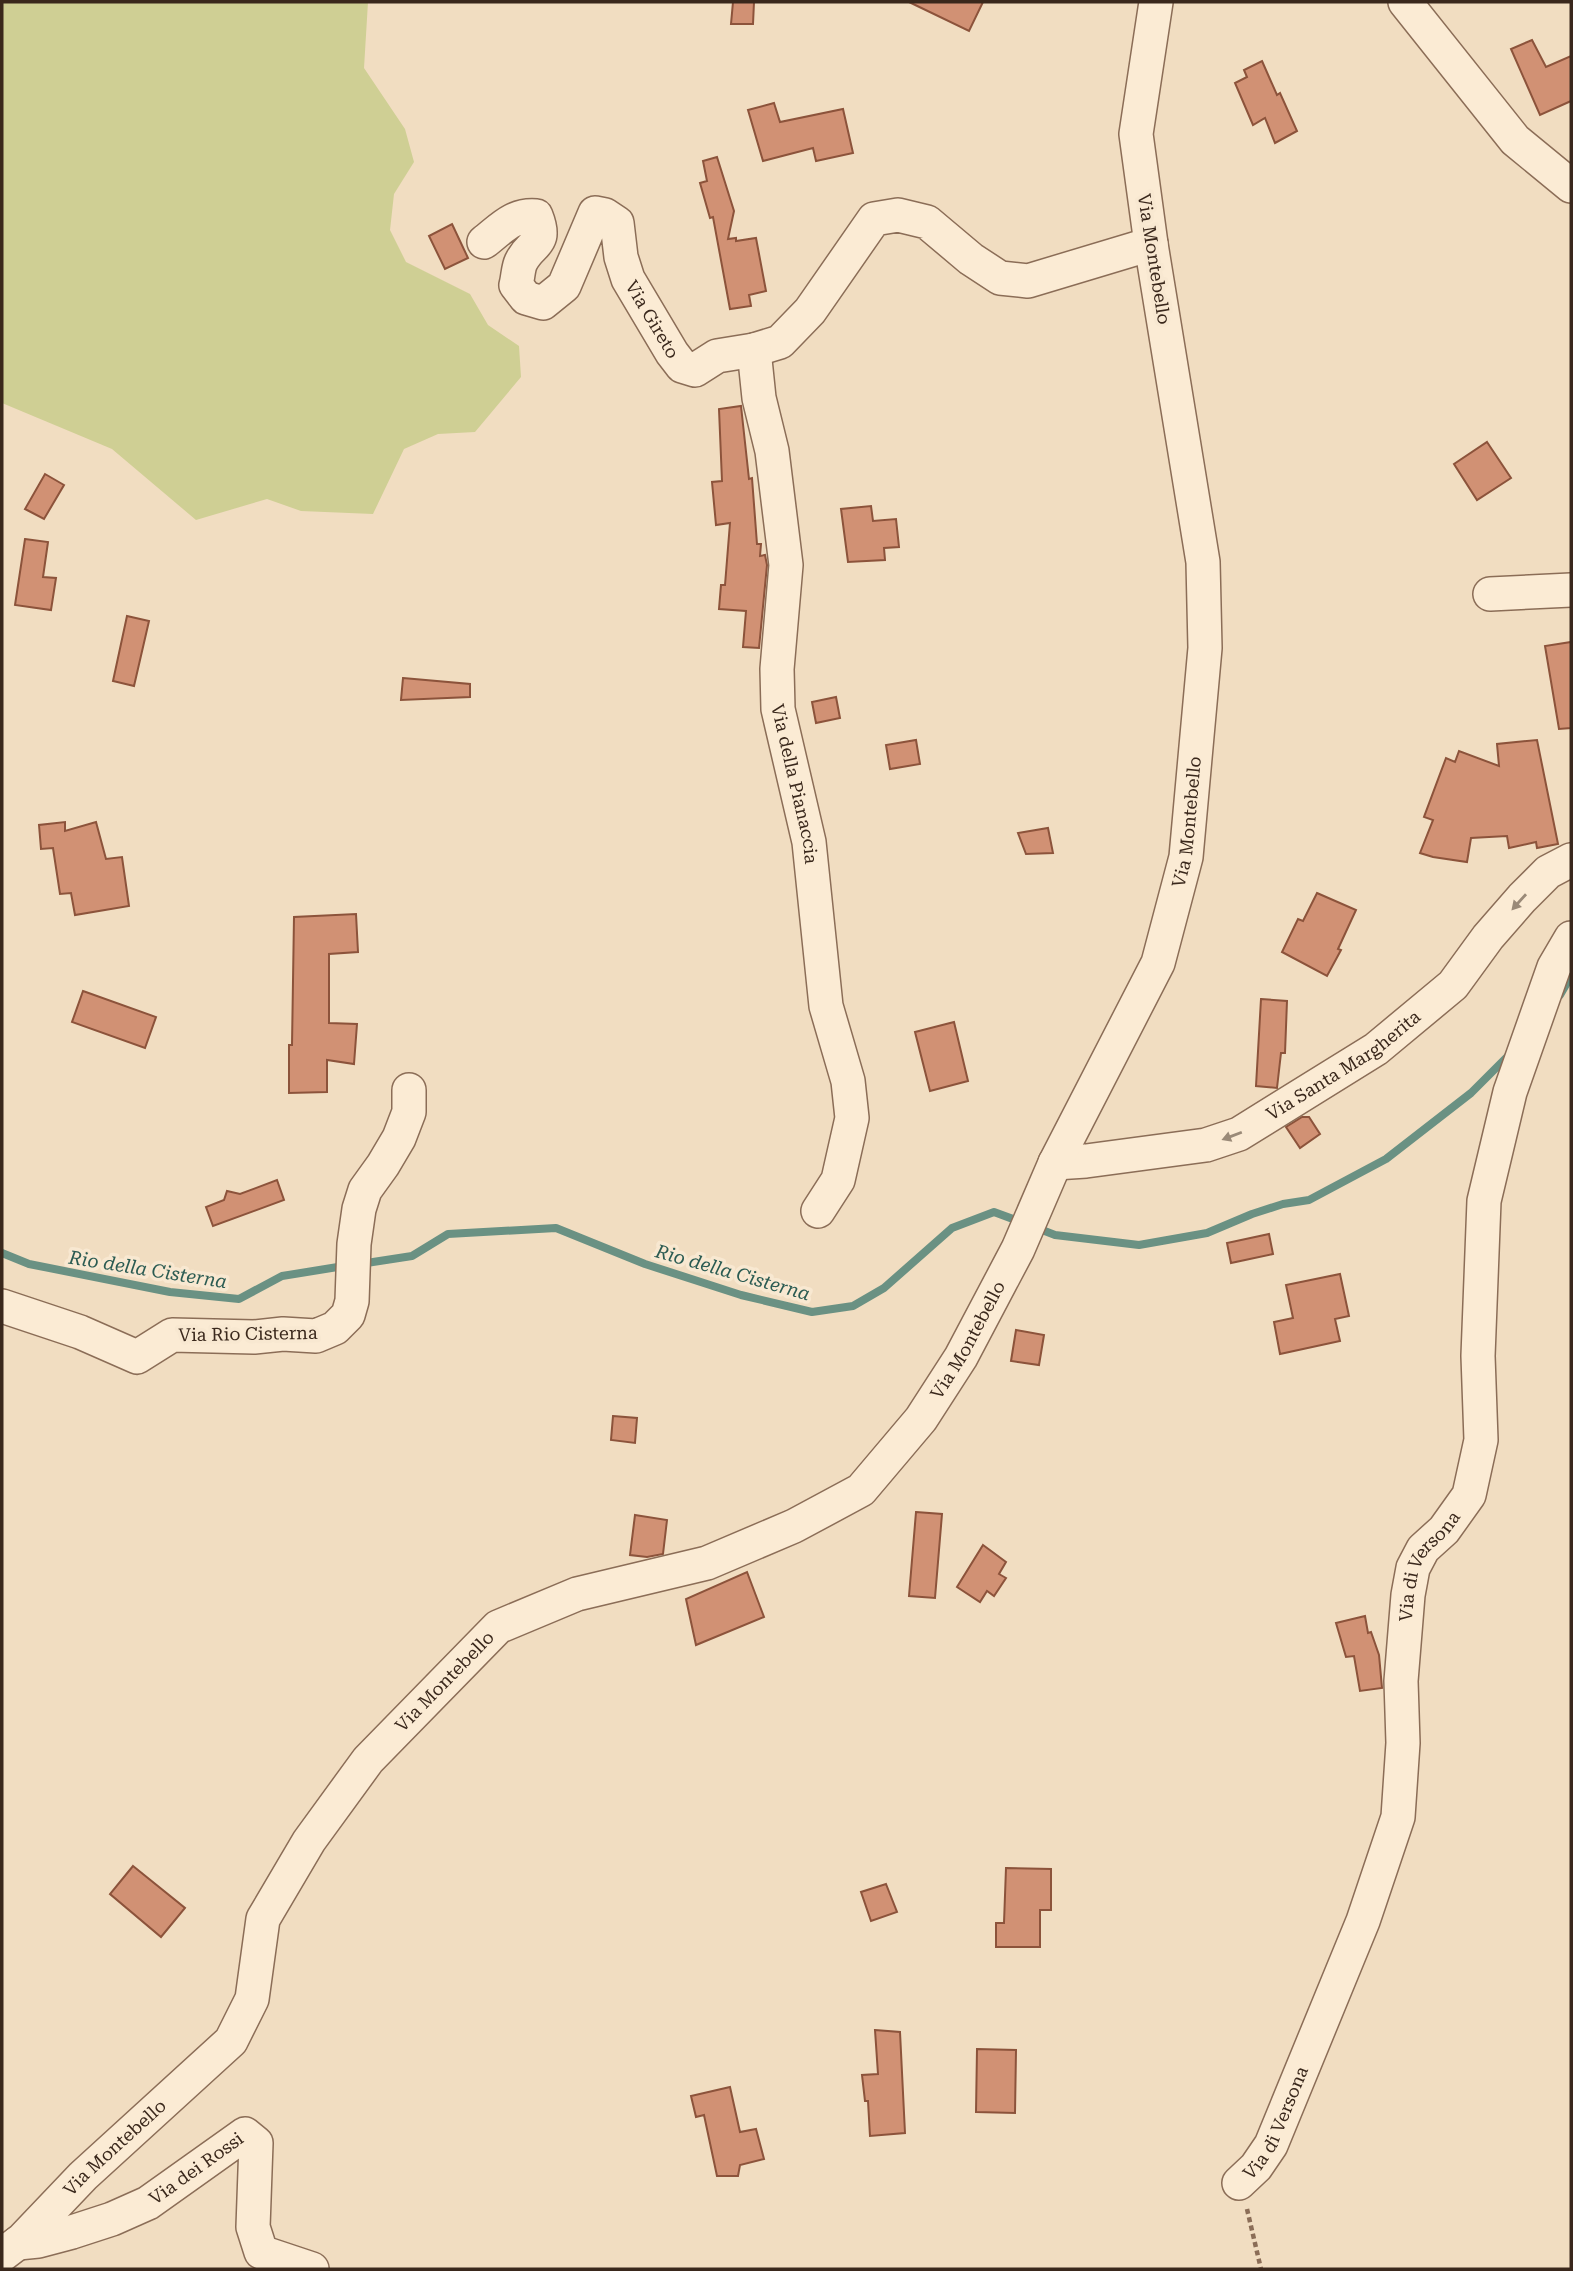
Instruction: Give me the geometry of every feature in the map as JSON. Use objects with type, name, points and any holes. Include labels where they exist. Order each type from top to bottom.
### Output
[{"type":"street","name":"Via Montebello","points":[[10,2249],[83,2176],[232,2041],[252,1999],[263,1919],[309,1841],[369,1760],[488,1637],[498,1628],[577,1594],[707,1563],[794,1526],[862,1490],[921,1419],[961,1357],[1018,1249],[1055,1163],[1158,963],[1186,857],[1205,648],[1203,562],[1151,244],[1136,134],[1156,2]]},
{"type":"street","points":[[1405,2],[1515,140],[1571,186]]},
{"type":"street","name":"Via Gireto","points":[[484,242],[523,215],[536,216],[540,227],[539,241],[521,261],[516,285],[526,298],[543,303],[564,286],[595,213],[605,215],[617,223],[621,257],[628,279],[672,353],[682,366],[695,370],[718,356],[780,342],[810,311],[874,219],[898,215],[927,222],[1000,278],[1028,281],[1151,244]]},
{"type":"street","name":"Via della Pianaccia","points":[[754,349],[759,398],[772,451],[786,565],[777,669],[778,709],[809,842],[826,1006],[848,1081],[852,1118],[838,1180],[818,1211]]},
{"type":"street","points":[[1490,594],[1571,590]]},
{"type":"street","name":"Via Santa Margherita","points":[[1055,1163],[1206,1145],[1239,1134],[1376,1049],[1453,985],[1488,937],[1522,898],[1548,872],[1571,860]]},
{"type":"street","name":"Via di Versona","points":[[1247,2175],[1271,2145],[1363,1921],[1398,1817],[1403,1743],[1401,1682],[1408,1595],[1413,1568],[1423,1549],[1444,1530],[1469,1495],[1481,1440],[1478,1356],[1484,1201],[1510,1092],[1554,967],[1571,938]]},
{"type":"street","name":"Via Rio Cisterna","points":[[2,1306],[80,1332],[137,1357],[172,1335],[316,1336],[335,1328],[348,1315],[352,1301],[354,1244],[359,1209],[365,1190],[400,1138],[409,1112],[409,1090]]},
{"type":"street","name":"Via dei Rossi","points":[[10,2249],[112,2219],[148,2203],[245,2134],[256,2143],[253,2227],[261,2252],[312,2269]]},
{"type":"path","points":[[1247,2175],[1247,2212],[1261,2269]]},
{"type":"green space","points":[[2,2],[368,2],[364,68],[405,129],[414,162],[394,194],[390,230],[406,262],[470,294],[488,325],[519,346],[521,377],[475,432],[438,434],[404,449],[373,514],[301,511],[267,499],[196,520],[112,449],[2,403]]},
{"type":"building","points":[[733,2],[754,2],[753,24],[731,24]]},
{"type":"building","points":[[909,2],[983,2],[969,31]]},
{"type":"building","points":[[1532,40],[1546,67],[1571,56],[1571,101],[1540,115],[1511,49]]},
{"type":"building","points":[[1262,61],[1297,131],[1275,143],[1265,118],[1253,125],[1235,83],[1247,77],[1244,70]]},
{"type":"building","points":[[774,103],[780,122],[843,109],[853,153],[816,161],[813,148],[763,161],[748,110]]},
{"type":"building","points":[[717,157],[734,211],[728,239],[736,238],[736,241],[756,238],[766,291],[749,295],[751,306],[730,309],[713,217],[710,218],[700,183],[707,181],[703,161]]},
{"type":"building","points":[[452,224],[468,258],[445,269],[429,236]]},
{"type":"building","points":[[741,406],[749,479],[752,478],[757,544],[761,544],[760,556],[765,555],[767,565],[759,648],[743,647],[746,611],[719,609],[721,585],[725,585],[730,523],[716,525],[712,482],[722,481],[719,409]]},
{"type":"building","points":[[1487,442],[1511,478],[1477,500],[1454,464]]},
{"type":"building","points":[[45,474],[64,485],[44,519],[25,509]]},
{"type":"building","points":[[871,506],[873,521],[896,519],[899,547],[884,548],[885,560],[848,562],[841,509]]},
{"type":"building","points":[[25,539],[48,542],[43,577],[56,578],[51,610],[15,605]]},
{"type":"building","points":[[127,616],[149,621],[134,686],[113,681]]},
{"type":"building","points":[[1571,642],[1571,728],[1559,729],[1545,646]]},
{"type":"building","points":[[403,678],[470,684],[470,697],[401,700]]},
{"type":"building","points":[[836,697],[840,718],[816,723],[812,702]]},
{"type":"building","points":[[916,740],[920,764],[890,769],[886,745]]},
{"type":"building","points":[[1537,740],[1558,844],[1537,848],[1536,842],[1509,848],[1507,836],[1471,838],[1467,862],[1420,853],[1433,820],[1424,817],[1446,758],[1455,762],[1459,751],[1499,766],[1497,744]]},
{"type":"building","points":[[65,822],[65,831],[96,822],[106,859],[122,857],[129,906],[75,915],[71,893],[60,894],[53,848],[41,849],[39,825]]},
{"type":"building","points":[[1048,828],[1053,853],[1026,854],[1018,833]]},
{"type":"building","points":[[1317,893],[1356,910],[1338,949],[1341,950],[1327,976],[1282,952],[1298,919],[1303,921]]},
{"type":"building","points":[[356,914],[358,952],[329,954],[329,1023],[357,1024],[354,1064],[327,1060],[327,1092],[289,1093],[294,917]]},
{"type":"building","points":[[83,991],[156,1017],[145,1048],[72,1022]]},
{"type":"building","points":[[1261,999],[1287,1001],[1285,1053],[1281,1053],[1277,1088],[1256,1086]]},
{"type":"building","points":[[954,1022],[968,1081],[930,1091],[915,1032]]},
{"type":"building","points":[[1302,1117],[1309,1117],[1320,1134],[1300,1148],[1286,1127]]},
{"type":"building","points":[[277,1180],[284,1200],[213,1226],[206,1207],[224,1200],[227,1191],[240,1194]]},
{"type":"building","points":[[1269,1234],[1273,1254],[1231,1263],[1227,1243]]},
{"type":"building","points":[[1340,1274],[1349,1316],[1335,1319],[1340,1341],[1280,1354],[1274,1322],[1293,1318],[1286,1285]]},
{"type":"building","points":[[1016,1330],[1044,1335],[1039,1365],[1011,1361]]},
{"type":"building","points":[[613,1416],[637,1418],[635,1443],[611,1440]]},
{"type":"building","points":[[916,1512],[942,1514],[935,1598],[909,1596]]},
{"type":"building","points":[[635,1515],[667,1520],[663,1554],[647,1557],[630,1555]]},
{"type":"building","points":[[983,1545],[1006,1562],[999,1574],[1006,1578],[994,1596],[987,1591],[980,1602],[957,1587]]},
{"type":"building","points":[[747,1572],[764,1617],[696,1645],[686,1599]]},
{"type":"building","points":[[1365,1616],[1368,1633],[1371,1632],[1379,1655],[1382,1688],[1360,1691],[1354,1656],[1346,1657],[1336,1623]]},
{"type":"building","points":[[133,1866],[185,1908],[161,1937],[110,1894]]},
{"type":"building","points":[[1006,1868],[1051,1869],[1051,1910],[1040,1910],[1040,1947],[996,1947],[996,1923],[1004,1923]]},
{"type":"building","points":[[886,1884],[897,1912],[871,1921],[861,1892]]},
{"type":"building","points":[[875,2030],[900,2032],[905,2133],[870,2136],[868,2101],[865,2101],[862,2075],[878,2074]]},
{"type":"building","points":[[977,2049],[1016,2050],[1015,2113],[976,2112]]},
{"type":"building","points":[[730,2087],[740,2132],[756,2129],[764,2159],[740,2165],[738,2176],[717,2176],[704,2115],[696,2117],[691,2096]]},
{"type":"waterway","points":[[1560,995],[1571,976]]},
{"type":"waterway","name":"Rio della Cisterna","points":[[1037,1228],[1055,1235],[1139,1245],[1207,1233],[1252,1214],[1283,1204],[1309,1200],[1386,1159],[1471,1093],[1509,1055]]},
{"type":"waterway","name":"Rio della Cisterna","points":[[360,1264],[412,1256],[448,1234],[556,1228],[645,1264],[741,1295],[812,1312],[853,1306],[884,1288],[952,1228],[994,1212],[1021,1222]]},
{"type":"waterway","name":"Rio della Cisterna","points":[[2,1253],[29,1264],[170,1292],[239,1299],[282,1276],[344,1266]]}]
